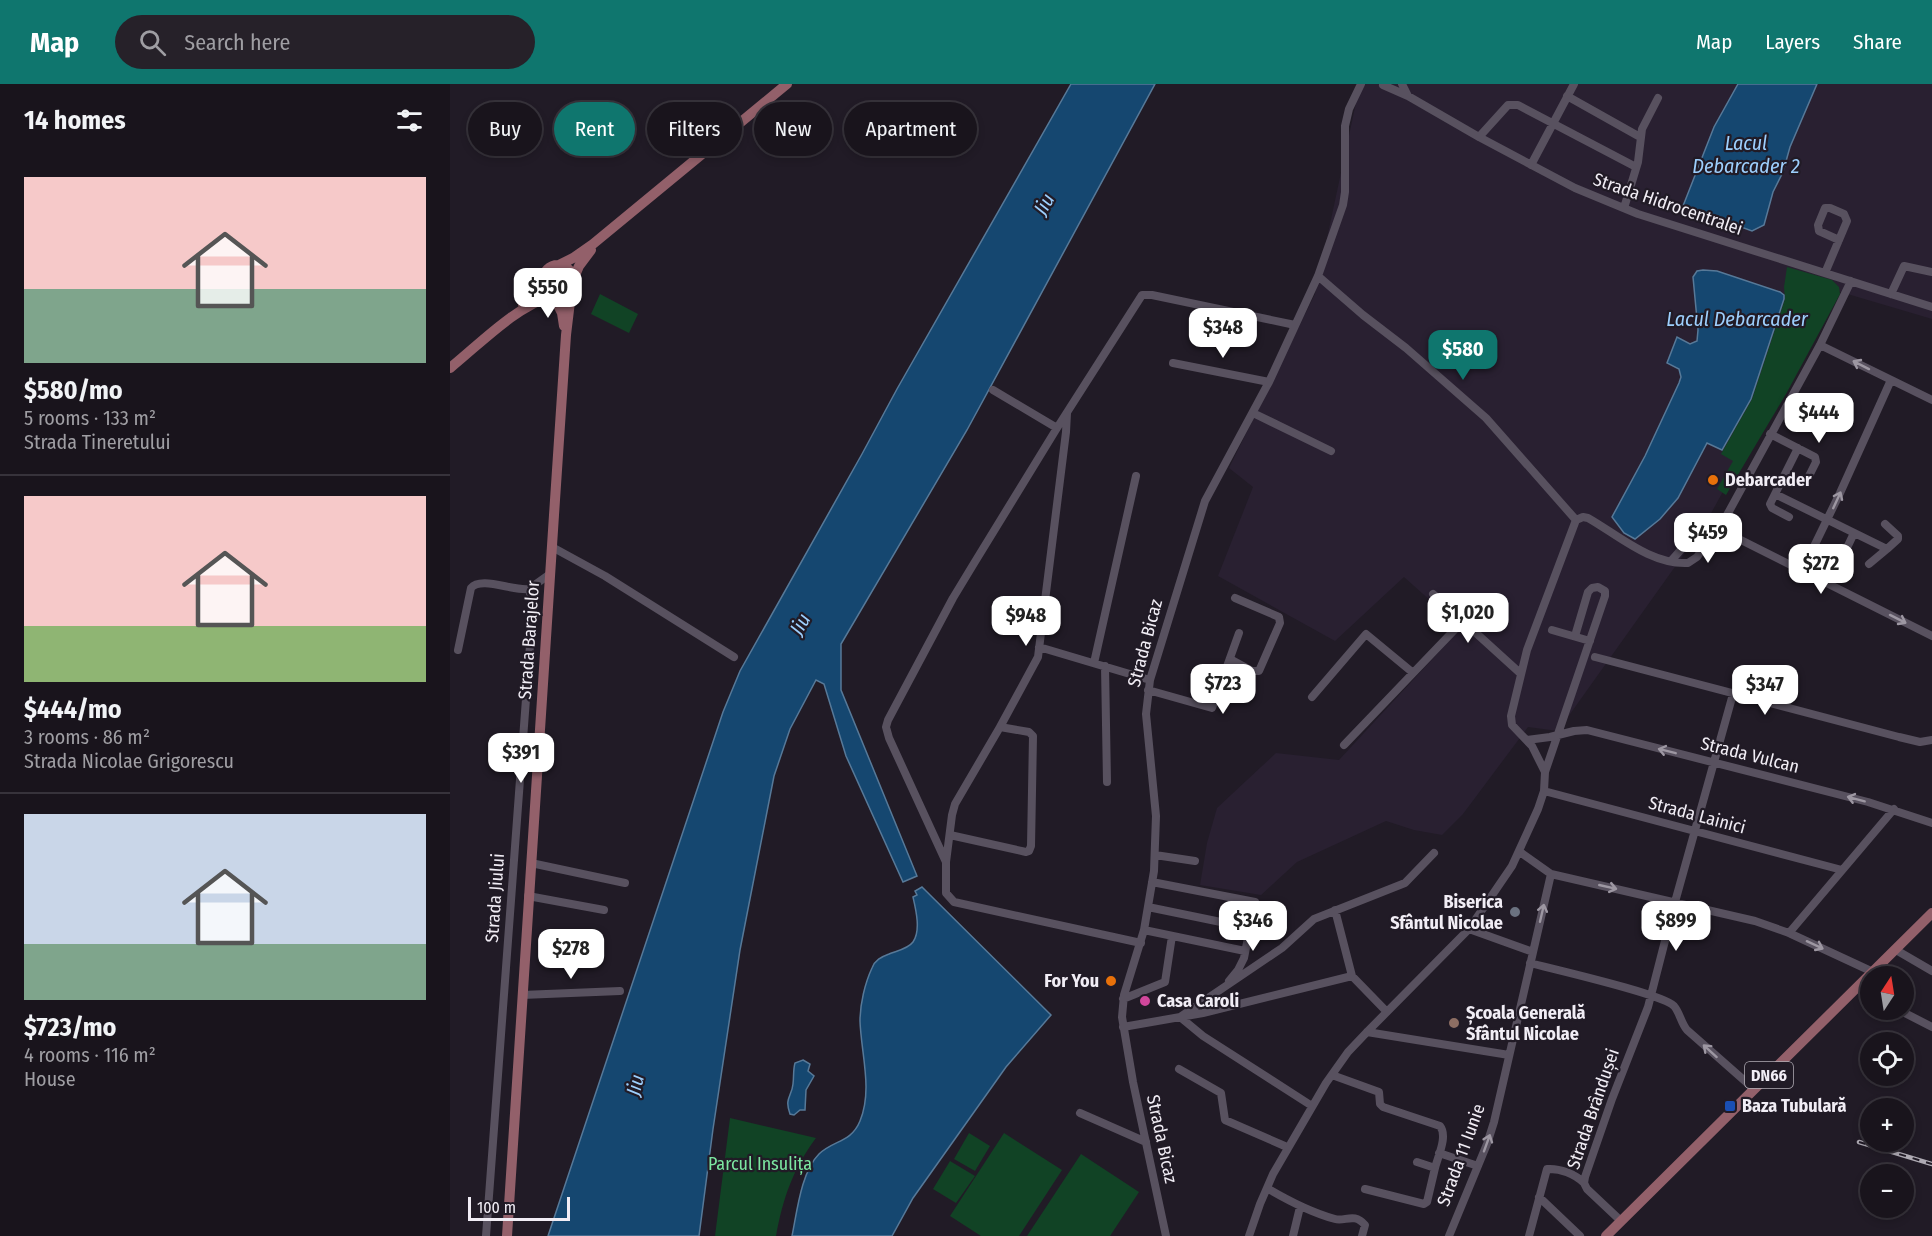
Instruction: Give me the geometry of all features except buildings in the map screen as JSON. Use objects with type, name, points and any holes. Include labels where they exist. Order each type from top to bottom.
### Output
[{"type":"main road","name":"Strada Barajelor","points":[[566,334],[562,313],[553,295],[545,289],[543,279],[546,270],[573,258],[593,244],[787,84]]},
{"type":"main road","name":"Strada Barajelor","points":[[507,1236],[566,334],[573,283],[579,266],[593,244]]},
{"type":"main road","points":[[450,368],[515,315],[540,299],[562,295],[570,289],[573,283],[571,271],[559,265]]},
{"type":"main road","points":[[515,315],[531,298],[543,279]]},
{"type":"main road","name":"DN66","points":[[1880,966],[1932,913]]},
{"type":"main road","name":"DN66","points":[[1606,1236],[1860,985]]},
{"type":"street","name":"Strada Bicaz","points":[[1166,1236],[1123,1027],[1122,1006],[1144,930],[1155,855],[1156,816],[1146,714],[1148,690],[1200,513],[1269,382],[1318,276],[1346,192],[1345,126],[1349,109],[1360,86],[1370,84]]},
{"type":"street","name":"Strada Hidrocentralei","points":[[1384,84],[1575,188],[1624,208],[1932,307]]},
{"type":"street","points":[[1402,84],[1408,96]]},
{"type":"street","points":[[1531,165],[1574,84]]},
{"type":"street","points":[[1567,96],[1640,137]]},
{"type":"street","points":[[1624,208],[1636,168],[1642,129],[1658,99]]},
{"type":"street","points":[[1479,137],[1508,105],[1518,105],[1636,168]]},
{"type":"street","points":[[1825,273],[1839,240]]},
{"type":"street","points":[[1891,294],[1904,266],[1932,272]]},
{"type":"street","points":[[1318,276],[1406,348],[1486,418],[1576,520]]},
{"type":"street","points":[[1545,772],[1536,751],[1511,723],[1520,673],[1576,520],[1583,517],[1588,518],[1647,553],[1671,561],[1688,563],[1697,557],[1727,515],[1820,345],[1851,281]]},
{"type":"street","points":[[946,862],[889,738],[886,727],[888,720],[953,598],[1139,300],[1147,294],[1294,325]]},
{"type":"street","points":[[1820,345],[1932,400]]},
{"type":"street","points":[[1173,363],[1269,382]]},
{"type":"street","points":[[1802,571],[1891,380]]},
{"type":"street","points":[[993,390],[1057,428]]},
{"type":"street","points":[[1067,413],[1036,662],[955,804],[946,862],[946,893],[954,902],[1141,943]]},
{"type":"street","points":[[1253,413],[1331,451]]},
{"type":"street","points":[[1770,434],[1815,457],[1808,480]]},
{"type":"street","points":[[1789,517],[1770,506],[1798,448]]},
{"type":"street","points":[[1094,663],[1136,476]]},
{"type":"street","points":[[1775,494],[1887,549]]},
{"type":"street","points":[[1869,564],[1898,539],[1898,536],[1885,524]]},
{"type":"street","points":[[1671,561],[1695,536],[1725,532],[1932,636]]},
{"type":"street","points":[[1845,552],[1854,533]]},
{"type":"street","points":[[552,547],[605,576],[735,657]]},
{"type":"street","points":[[458,650],[471,588],[475,584],[481,582],[514,589],[529,589],[550,574]]},
{"type":"street","points":[[1250,1236],[1267,1188],[1287,1147],[1348,1052],[1469,928],[1520,852],[1544,791],[1545,772],[1605,596],[1605,591],[1598,587],[1588,592],[1575,636]]},
{"type":"street","name":"Strada Jiului","points":[[486,1236],[534,605],[529,589]]},
{"type":"street","points":[[1434,594],[1520,673]]},
{"type":"street","points":[[1230,659],[1252,671],[1259,671],[1280,623],[1279,617],[1235,598]]},
{"type":"street","points":[[1344,745],[1463,621]]},
{"type":"street","points":[[1552,630],[1590,641]]},
{"type":"street","points":[[1148,690],[1212,708],[1239,633]]},
{"type":"street","points":[[1312,697],[1365,634],[1412,672]]},
{"type":"street","points":[[1039,647],[1150,680]]},
{"type":"street","points":[[1595,657],[1920,742],[1932,740]]},
{"type":"street","points":[[1105,666],[1107,782]]},
{"type":"street","name":"Strada Brândușei","points":[[1621,1221],[1587,1189],[1584,1183],[1612,1099],[1652,996],[1675,902],[1732,694]]},
{"type":"street","points":[[950,835],[1029,851],[1031,846],[1033,736],[1029,732],[1000,727]]},
{"type":"street","name":"Strada Vulcan","points":[[1527,740],[1574,730],[1587,730],[1894,809],[1932,823]]},
{"type":"street","name":"Strada Lainici","points":[[1544,791],[1842,870]]},
{"type":"street","points":[[1789,933],[1894,809]]},
{"type":"street","points":[[1520,852],[1551,874],[1755,921],[1789,933],[1861,966]]},
{"type":"street","points":[[1180,1017],[1282,948],[1314,919],[1405,883],[1434,853]]},
{"type":"street","points":[[1155,855],[1196,861]]},
{"type":"street","points":[[531,863],[625,883]]},
{"type":"street","name":"Strada 11 Iunie","points":[[1449,1236],[1494,1122],[1551,874]]},
{"type":"street","points":[[1152,882],[1255,903],[1245,951],[1238,970],[1223,989]]},
{"type":"street","points":[[528,896],[604,910]]},
{"type":"street","points":[[1148,907],[1250,928]]},
{"type":"street","points":[[1335,910],[1352,976],[1387,1012]]},
{"type":"street","points":[[1469,928],[1533,952]]},
{"type":"street","points":[[1144,930],[1245,951]]},
{"type":"street","points":[[1123,999],[1165,982],[1172,936]]},
{"type":"street","points":[[1896,950],[1932,971]]},
{"type":"street","points":[[1530,963],[1652,996],[1672,1004],[1678,1012],[1682,1025],[1754,1089]]},
{"type":"street","points":[[1123,1027],[1203,1013],[1352,976]]},
{"type":"street","points":[[522,995],[620,991]]},
{"type":"street","points":[[1180,1017],[1203,1036],[1312,1106]]},
{"type":"street","points":[[1914,1018],[1932,1027]]},
{"type":"street","points":[[1367,1032],[1509,1055]]},
{"type":"street","points":[[1179,1070],[1221,1093],[1225,1120],[1287,1147]]},
{"type":"street","points":[[1332,1075],[1379,1092],[1380,1104],[1383,1107],[1440,1126],[1444,1131],[1427,1202],[1424,1204],[1365,1189]]},
{"type":"street","points":[[1080,1113],[1146,1142]]},
{"type":"street","points":[[1439,1153],[1478,1166]]},
{"type":"street","points":[[1417,1162],[1435,1168]]},
{"type":"street","points":[[1529,1236],[1547,1169],[1572,1174],[1584,1183]]},
{"type":"street","points":[[1267,1188],[1300,1207],[1339,1221],[1348,1217],[1362,1221],[1365,1225],[1362,1236]]},
{"type":"street","points":[[1539,1197],[1580,1236]]},
{"type":"street","points":[[1293,1236],[1300,1207]]},
{"type":"shaded area","points":[[1360,84],[1932,84],[1932,319],[1834,290],[1704,526],[1558,731],[1528,727],[1463,814],[1442,835],[1414,830],[1386,821],[1297,862],[1261,895],[1200,885],[1207,843],[1217,808],[1276,753],[1339,760],[1461,628],[1404,577],[1335,641],[1218,576],[1253,487],[1229,468],[1315,294]]},
{"type":"green space","points":[[1787,267],[1832,280],[1839,287],[1840,294],[1786,394],[1726,495],[1717,489],[1733,461],[1721,454],[1752,399],[1785,299]]},
{"type":"green space","points":[[600,294],[638,314],[629,333],[591,314]]},
{"type":"green space","name":"Parcul Insulița","points":[[730,1118],[816,1138],[790,1184],[776,1236],[715,1236]]},
{"type":"green space","points":[[969,1133],[990,1146],[975,1171],[954,1159]]},
{"type":"green space","points":[[1004,1133],[1062,1170],[1019,1236],[981,1236],[950,1216]]},
{"type":"green space","points":[[1081,1154],[1139,1192],[1110,1236],[1027,1236]]},
{"type":"green space","points":[[950,1161],[975,1176],[956,1203],[933,1189]]},
{"type":"water","name":"Jiu","points":[[1071,84],[1155,84],[967,430],[841,644],[841,690],[917,876],[903,882],[846,756],[824,684],[816,680],[790,729],[774,776],[740,950],[699,1236],[548,1236],[723,712],[740,671]]},
{"type":"water","name":"Lacul Debarcader 2","points":[[1738,84],[1817,84],[1773,192],[1764,225],[1752,231],[1683,206],[1714,127]]},
{"type":"water","name":"Lacul Debarcader","points":[[1697,271],[1717,271],[1780,292],[1784,295],[1784,299],[1751,399],[1722,450],[1707,443],[1678,498],[1660,519],[1635,539],[1624,533],[1612,517],[1645,456],[1679,383],[1681,377],[1679,369],[1667,363],[1677,337],[1690,344],[1697,341],[1693,277]]},
{"type":"water","points":[[922,887],[1051,1015],[1006,1067],[913,1198],[892,1236],[792,1236],[804,1182],[813,1162],[824,1149],[852,1133],[860,1121],[866,1097],[860,1021],[865,987],[877,961],[913,942],[917,926],[913,897],[917,895],[915,891]]},
{"type":"water","points":[[803,1060],[810,1064],[808,1071],[814,1076],[806,1090],[805,1110],[800,1110],[794,1115],[790,1114],[788,1101],[795,1063]]},
{"type":"railway","points":[[1859,1142],[1932,1164]]},
{"type":"place","name":"Debarcader","points":[[1713,480]]},
{"type":"place","name":"Biserica Sfântul Nicolae","points":[[1515,912]]},
{"type":"place","name":"For You","points":[[1111,981]]},
{"type":"place","name":"Casa Caroli","points":[[1145,1001]]},
{"type":"place","name":"Școala Generală Sfântul Nicolae","points":[[1454,1023]]},
{"type":"place","name":"Baza Tubulară","points":[[1730,1106]]}]
